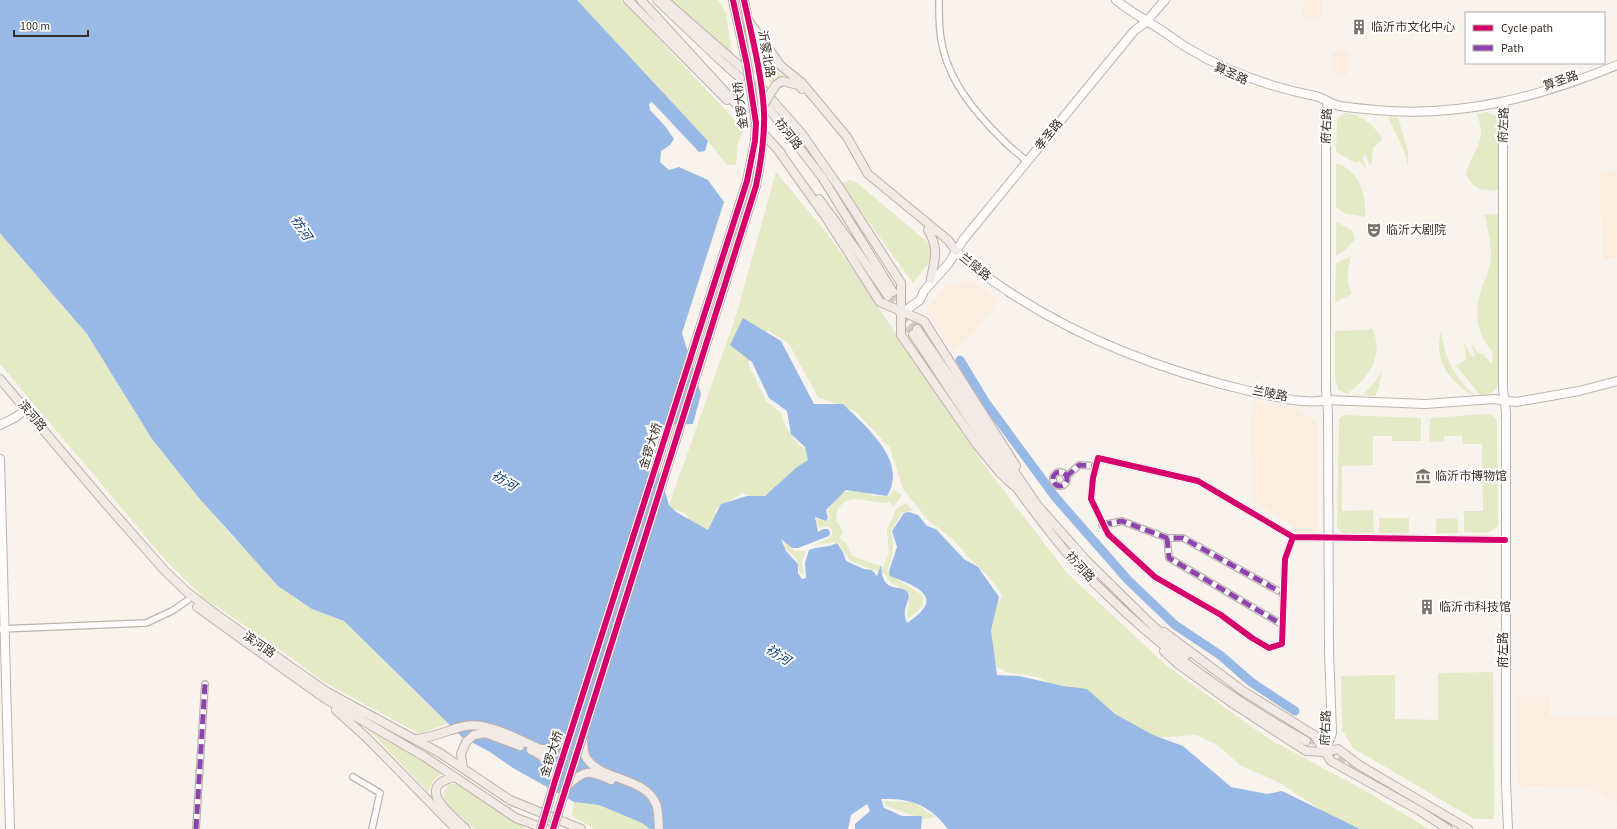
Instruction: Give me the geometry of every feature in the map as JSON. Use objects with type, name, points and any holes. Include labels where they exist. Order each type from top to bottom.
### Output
[{"type":"main road","points":[[628,0],[723,97],[751,119]]},
{"type":"main road","name":"祊河路","points":[[641,0],[778,150],[826,208],[890,294],[840,205],[755,91],[718,59],[656,0]]},
{"type":"main road","points":[[665,0],[755,91]]},
{"type":"main road","points":[[725,0],[735,12]]},
{"type":"main road","name":"沂蒙北路","points":[[732,0],[747,65]]},
{"type":"main road","name":"沂蒙北路","points":[[744,0],[763,109]]},
{"type":"main road","name":"算圣路","points":[[1116,0],[1146,22]]},
{"type":"main road","name":"算圣路","points":[[1123,0],[1146,22],[1154,32],[1184,51],[1218,69],[1275,91],[1298,98],[1328,102],[1340,106],[1416,112],[1446,111],[1516,100],[1552,90],[1617,65]]},
{"type":"main road","name":"孝圣路","points":[[902,313],[956,251],[1134,31],[1146,22],[1161,0]]},
{"type":"main road","name":"孝圣路","points":[[902,313],[920,300],[924,291],[949,263],[956,251],[966,243],[1165,0]]},
{"type":"main road","points":[[672,7],[750,75],[802,134],[839,187],[901,283],[901,335],[977,446],[1000,473],[1013,485]]},
{"type":"main road","points":[[748,20],[781,66],[802,83],[847,137],[868,174],[948,240],[956,251]]},
{"type":"main road","name":"算圣路","points":[[1505,101],[1581,75],[1617,59]]},
{"type":"main road","name":"金锣大桥","points":[[541,829],[746,181],[753,153],[756,122],[747,65]]},
{"type":"main road","points":[[763,109],[776,85],[782,81],[798,85],[812,99],[845,139],[865,176],[944,244],[956,251]]},
{"type":"main road","name":"府左路","points":[[1504,829],[1505,101]]},
{"type":"main road","name":"府右路","points":[[1325,752],[1332,733],[1328,652],[1327,538],[1328,413],[1326,112],[1328,102]]},
{"type":"main road","name":"金锣大桥","points":[[553,829],[583,738],[756,186],[763,140],[763,109]]},
{"type":"main road","points":[[795,143],[839,187]]},
{"type":"main road","name":"祊河路","points":[[778,150],[825,216],[880,302],[902,313],[924,321],[1024,477],[1034,500]]},
{"type":"main road","points":[[928,230],[934,240],[936,253],[931,279]]},
{"type":"main road","name":"兰陵路","points":[[956,251],[976,269],[1019,298],[1061,322],[1105,344],[1200,378],[1285,398],[1316,402],[1327,400],[1340,406],[1425,409],[1494,404],[1505,400],[1578,387],[1617,376]]},
{"type":"main road","name":"祊河路","points":[[915,331],[1034,500],[1086,560],[1177,648],[1219,680],[1307,740],[1242,703],[1133,621],[1078,567],[1013,485],[915,331]]},
{"type":"main road","name":"滨河路","points":[[0,379],[106,504],[165,571],[187,592],[217,615],[327,692],[414,739],[463,768],[510,800],[581,829]]},
{"type":"main road","name":"兰陵路","points":[[1505,400],[1516,402],[1554,396],[1617,381]]},
{"type":"main road","name":"滨河路","points":[[0,383],[25,410],[50,444],[152,564],[188,600],[213,620],[324,698],[425,757],[516,818],[546,829]]},
{"type":"main road","points":[[0,425],[16,418],[25,410]]},
{"type":"main road","points":[[0,459],[2,629],[10,829]]},
{"type":"main road","name":"府左路","points":[[1504,540],[1506,783],[1508,829]]},
{"type":"main road","points":[[1133,621],[1178,664],[1229,701],[1306,751],[1325,752],[1338,749],[1359,765],[1468,829]]},
{"type":"main road","points":[[1151,624],[1176,639],[1243,691],[1314,735],[1331,761],[1420,811],[1448,829]]},
{"type":"main road","points":[[324,698],[368,739],[456,829]]},
{"type":"main road","points":[[414,739],[436,736],[465,726],[478,724],[540,749],[550,749],[570,737]]},
{"type":"main road","points":[[463,768],[461,754],[466,742],[474,735],[485,733],[541,754],[549,763],[555,781]]},
{"type":"main road","points":[[583,738],[586,758],[594,766],[642,788],[652,798],[656,805],[659,829]]},
{"type":"main road","points":[[567,786],[579,774],[594,772],[638,790],[647,798],[653,807],[653,829]]},
{"type":"main road","points":[[455,777],[440,783],[436,790],[436,796],[443,808],[466,829]]},
{"type":"street","points":[[938,0],[940,31],[944,55],[950,72],[958,87],[1004,142],[1027,162]]},
{"type":"street","points":[[1292,537],[1285,559],[1282,644],[1269,648],[1252,638],[1221,615],[1155,577],[1108,534],[1091,499],[1098,458],[1198,481],[1292,537],[1504,540]]},
{"type":"street","points":[[1066,477],[1079,465],[1096,466]]},
{"type":"street","points":[[1102,524],[1122,521],[1167,538],[1183,538],[1284,594]]},
{"type":"street","points":[[1167,538],[1169,558],[1282,625]]},
{"type":"street","points":[[2,629],[146,623],[172,611],[188,600]]},
{"type":"street","points":[[196,829],[206,684]]},
{"type":"street","points":[[353,777],[380,793],[372,829]]},
{"type":"shaded area","points":[[1304,0],[1322,0],[1323,17],[1307,21],[1307,19],[1300,14],[1304,7]]},
{"type":"shaded area","points":[[1339,48],[1351,54],[1346,64],[1349,66],[1346,76],[1337,74],[1332,69],[1331,56]]},
{"type":"shaded area","points":[[1617,168],[1617,257],[1603,260],[1599,176]]},
{"type":"shaded area","points":[[971,280],[999,300],[970,337],[952,350],[926,311],[945,286]]},
{"type":"shaded area","points":[[1253,402],[1299,409],[1317,423],[1317,535],[1294,533],[1292,525],[1253,501],[1250,423]]},
{"type":"shaded area","points":[[1549,696],[1549,716],[1617,716],[1617,804],[1599,792],[1590,789],[1517,785],[1516,697]]},
{"type":"green space","points":[[577,0],[622,0],[733,118],[743,132],[738,143],[736,165],[727,165],[708,141]]},
{"type":"green space","points":[[670,0],[718,0],[726,13],[734,66]]},
{"type":"green space","points":[[763,54],[784,78],[769,83]]},
{"type":"green space","points":[[1486,112],[1496,116],[1498,124],[1498,190],[1483,190],[1475,186],[1466,174],[1480,138],[1480,124],[1477,114]]},
{"type":"green space","points":[[1345,113],[1357,116],[1367,121],[1376,129],[1382,139],[1373,148],[1371,166],[1365,155],[1362,158],[1367,169],[1359,161],[1356,163],[1336,152],[1337,118]]},
{"type":"green space","points":[[1388,117],[1398,118],[1408,151],[1408,167],[1405,153]]},
{"type":"green space","points":[[1336,163],[1351,171],[1360,184],[1365,200],[1365,217],[1344,213],[1336,207]]},
{"type":"green space","points":[[776,172],[824,230],[852,268],[982,462],[1067,573],[1167,666],[1269,739],[1364,790],[1429,829],[1349,829],[1280,783],[1240,765],[1216,744],[1196,735],[1153,738],[1038,677],[1006,672],[990,663],[989,617],[1003,596],[989,577],[967,556],[955,541],[928,520],[903,489],[890,448],[855,411],[818,397],[789,344],[768,330],[757,340],[748,363],[766,401],[781,413],[785,425],[798,444],[810,453],[811,462],[788,484],[756,499],[742,493],[715,510],[718,526],[703,530],[693,525],[685,513],[668,508],[736,316]]},
{"type":"green space","points":[[849,180],[856,182],[932,246],[933,257],[913,283],[841,184]]},
{"type":"green space","points":[[1498,214],[1498,381],[1497,388],[1491,393],[1481,396],[1456,366],[1466,360],[1464,342],[1472,357],[1475,356],[1471,342],[1478,354],[1482,353],[1492,364],[1493,352],[1483,337],[1477,313],[1479,296],[1489,269],[1491,257],[1490,239],[1485,215]]},
{"type":"green space","points":[[1336,222],[1352,230],[1355,239],[1347,248],[1336,256]]},
{"type":"green space","points":[[0,233],[87,334],[152,439],[232,537],[312,609],[344,621],[449,723],[420,734],[322,681],[275,646],[204,598],[168,563],[0,364]]},
{"type":"green space","points":[[1351,256],[1348,275],[1352,294],[1335,302],[1336,263]]},
{"type":"green space","points":[[1372,328],[1376,338],[1377,347],[1373,365],[1362,381],[1347,394],[1339,390],[1335,381],[1335,331],[1367,330]]},
{"type":"green space","points":[[1441,331],[1445,351],[1452,367],[1461,381],[1475,396],[1468,393],[1455,382],[1445,369],[1439,348]]},
{"type":"green space","points":[[1382,370],[1379,388],[1375,396],[1363,395],[1375,382]]},
{"type":"green space","points":[[1486,414],[1492,415],[1496,419],[1497,424],[1498,525],[1491,531],[1487,532],[1464,532],[1464,511],[1483,511],[1482,444],[1463,444],[1462,436],[1444,436],[1443,441],[1429,442],[1430,418]]},
{"type":"green space","points":[[1343,415],[1421,418],[1421,441],[1392,441],[1392,436],[1373,436],[1373,465],[1342,466],[1342,511],[1373,510],[1374,533],[1342,533],[1337,527],[1339,420]]},
{"type":"green space","points":[[858,489],[873,496],[889,496],[894,490],[902,495],[894,506],[889,502],[883,503],[854,499],[848,500],[842,504],[837,512],[836,519],[843,532],[840,538],[846,543],[852,556],[883,567],[889,554],[887,530],[896,509],[907,503],[912,510],[902,513],[891,531],[893,551],[887,571],[923,596],[923,606],[908,619],[907,616],[910,594],[903,588],[891,583],[885,574],[850,561],[838,542],[813,545],[828,539],[832,535],[832,529],[826,526],[819,528],[815,520],[819,519],[824,521],[830,519],[828,511],[839,494]]},
{"type":"green space","points":[[1379,518],[1409,518],[1409,533],[1379,533]]},
{"type":"green space","points":[[1456,518],[1458,520],[1458,533],[1436,533],[1436,519]]},
{"type":"green space","points":[[785,542],[795,551],[806,551],[802,561],[804,575],[800,573],[797,559],[784,547]]},
{"type":"green space","points":[[1493,672],[1494,819],[1474,819],[1353,748],[1342,730],[1341,676],[1395,675],[1395,719],[1438,720],[1438,673]]},
{"type":"green space","points":[[368,729],[442,772],[433,781],[428,792]]},
{"type":"green space","points":[[449,784],[459,784],[525,827],[525,829],[475,829],[446,804],[443,793]]},
{"type":"green space","points":[[883,801],[913,802],[936,817],[924,819],[886,806]]},
{"type":"green space","points":[[574,802],[599,805],[642,823],[650,829],[595,829],[572,816]]},
{"type":"water","name":"祊河","points":[[0,0],[577,0],[708,141],[705,151],[699,152],[652,102],[649,104],[650,110],[665,126],[674,139],[670,145],[661,151],[660,162],[669,170],[679,167],[708,180],[724,202],[682,333],[701,394],[693,424],[645,425],[669,505],[676,512],[708,530],[721,504],[747,496],[765,496],[796,468],[808,460],[805,447],[791,434],[787,411],[769,398],[752,362],[730,345],[743,318],[781,341],[814,404],[843,404],[862,423],[882,445],[889,457],[892,470],[892,483],[887,496],[846,490],[826,510],[828,518],[826,521],[815,517],[818,532],[823,529],[828,529],[830,532],[829,536],[798,548],[792,548],[781,539],[786,551],[798,564],[798,573],[802,579],[806,578],[805,563],[809,550],[830,546],[837,543],[843,552],[846,561],[864,569],[872,570],[877,576],[881,565],[882,575],[888,585],[901,588],[908,593],[909,597],[905,609],[907,623],[922,611],[926,600],[925,595],[914,586],[890,576],[889,571],[897,547],[892,531],[904,513],[909,512],[918,515],[927,526],[936,529],[964,559],[978,567],[999,597],[991,630],[997,675],[1019,676],[1063,686],[1087,689],[1115,714],[1153,735],[1183,746],[1231,787],[1267,794],[1282,791],[1360,829],[948,829],[934,814],[919,805],[902,800],[881,799],[884,808],[902,816],[922,816],[921,829],[855,829],[855,824],[870,811],[867,804],[851,815],[848,829],[650,829],[642,823],[599,805],[574,802],[513,768],[490,752],[462,737],[344,621],[312,609],[278,586],[199,498],[152,439],[87,334],[0,233]]},
{"type":"waterway","points":[[960,360],[986,403],[1056,498],[1128,580],[1175,625],[1220,655],[1251,682],[1295,711]]},
{"type":"tunnel","points":[[893,292],[917,329]]},
{"type":"tunnel","points":[[888,296],[913,334]]},
{"type":"tunnel","points":[[1308,738],[1357,767]]},
{"type":"marked path","points":[[1066,477],[1079,465],[1096,466]]},
{"type":"marked path","points":[[1060,472],[1065,474],[1067,479],[1065,484],[1060,486],[1055,484],[1053,479],[1055,474],[1060,472]]},
{"type":"marked path","points":[[1102,525],[1122,521],[1167,538],[1183,538],[1284,594]]},
{"type":"marked path","points":[[1167,538],[1169,558],[1283,625]]},
{"type":"marked path","points":[[196,829],[205,684]]},
{"type":"cycle path","points":[[541,829],[555,781],[747,181],[755,141],[756,123],[747,65],[733,0]]},
{"type":"cycle path","points":[[553,829],[756,186],[760,168],[764,131],[764,112],[759,70],[744,0]]},
{"type":"cycle path","points":[[1293,537],[1285,559],[1282,644],[1269,648],[1252,638],[1221,615],[1155,577],[1108,534],[1091,499],[1093,478],[1098,458],[1198,481],[1293,537],[1505,540]]},
{"type":"place","name":"临沂市文化中心","points":[[1359,27]]},
{"type":"place","name":"临沂大剧院","points":[[1374,230]]},
{"type":"place","name":"临沂市博物馆","points":[[1423,476]]},
{"type":"place","name":"临沂市科技馆","points":[[1427,607]]}]
